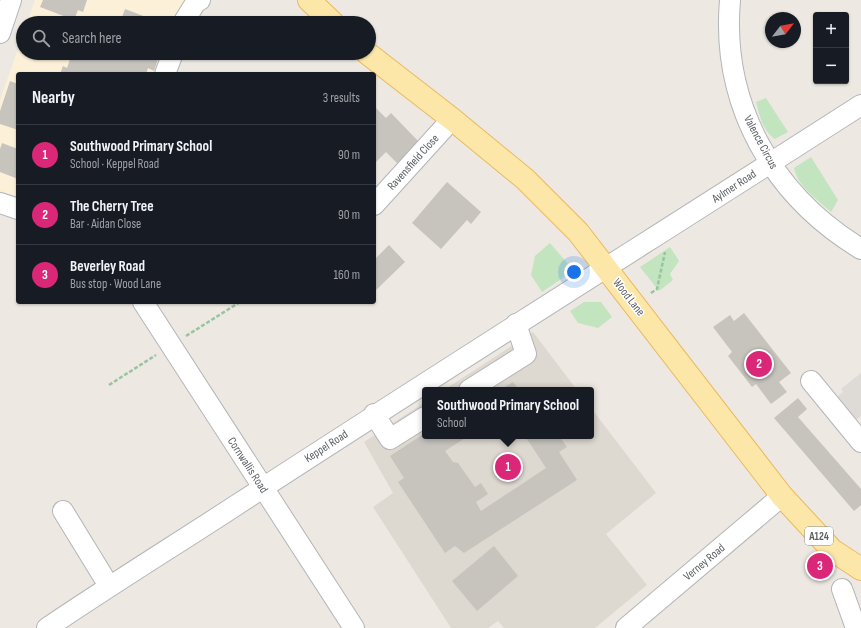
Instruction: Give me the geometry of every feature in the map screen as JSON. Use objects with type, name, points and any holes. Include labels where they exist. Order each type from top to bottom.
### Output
[{"type":"main road","points":[[309,0],[326,16]]},
{"type":"main road","name":"Wood Lane","points":[[376,60],[452,119],[525,179],[578,232],[782,496],[832,550],[861,569]]},
{"type":"street","points":[[0,33],[11,0]]},
{"type":"street","name":"Valence Circus","points":[[730,0],[729,46],[734,77],[742,107],[754,136],[770,163],[790,190],[813,215],[840,236],[861,248]]},
{"type":"street","points":[[187,16],[197,1]]},
{"type":"street","points":[[166,72],[170,60]]},
{"type":"street","name":"Aylmer Road","points":[[607,268],[861,105]]},
{"type":"street","name":"Ravensfield Close","points":[[376,203],[452,119]]},
{"type":"street","points":[[0,203],[16,208]]},
{"type":"street","name":"Keppel Road","points":[[47,628],[374,414],[607,268]]},
{"type":"street","name":"Cornwallis Road","points":[[144,304],[354,628]]},
{"type":"street","points":[[474,387],[526,354],[516,324]]},
{"type":"street","points":[[811,381],[861,442]]},
{"type":"street","points":[[374,414],[390,439],[422,419]]},
{"type":"street","name":"Verney Road","points":[[626,628],[782,496]]},
{"type":"street","points":[[63,511],[109,586]]},
{"type":"street","points":[[842,589],[856,628]]},
{"type":"path","points":[[651,293],[657,289],[665,249],[666,230]]},
{"type":"shaded area","points":[[35,0],[195,0],[184,16],[29,16]]},
{"type":"shaded area","points":[[16,55],[16,60],[164,60],[159,72],[16,72],[16,196],[0,191],[0,100]]},
{"type":"shaded area","points":[[533,332],[575,387],[449,387]]},
{"type":"shaded area","points":[[861,373],[861,416],[854,421],[836,398],[843,392],[841,389]]},
{"type":"shaded area","points":[[422,404],[422,439],[594,439],[594,412],[656,493],[606,534],[647,585],[595,628],[504,628],[498,621],[488,628],[451,628],[373,507],[393,493],[364,442]]},
{"type":"green space","points":[[766,98],[788,132],[775,139],[764,127],[756,102]]},
{"type":"green space","points":[[811,157],[838,200],[831,212],[804,187],[796,175],[794,168]]},
{"type":"green space","points":[[550,243],[568,264],[570,273],[542,292],[531,275],[535,256]]},
{"type":"green space","points":[[670,247],[679,261],[670,274],[673,280],[659,291],[640,267]]},
{"type":"green space","points":[[584,302],[601,302],[612,317],[598,328],[578,323],[570,311]]},
{"type":"building","points":[[43,0],[87,0],[83,12],[78,10],[76,16],[64,16],[40,7]]},
{"type":"building","points":[[125,9],[144,16],[122,16]]},
{"type":"building","points":[[70,60],[158,60],[154,71],[148,68],[147,72],[61,72],[63,66],[67,68]]},
{"type":"building","points":[[10,81],[16,83],[16,129],[0,124],[0,111]]},
{"type":"building","points":[[376,108],[386,118],[391,113],[419,142],[397,163],[386,152],[376,162]]},
{"type":"building","points":[[2,143],[16,148],[16,178],[0,172],[0,149]]},
{"type":"building","points":[[447,182],[481,212],[471,224],[467,220],[441,249],[412,223]]},
{"type":"building","points":[[389,245],[405,262],[376,290],[376,258]]},
{"type":"building","points":[[744,313],[791,373],[779,382],[787,392],[771,404],[756,384],[752,387],[728,356],[732,352],[713,327],[730,315],[734,321]]},
{"type":"building","points":[[513,382],[517,387],[505,387]]},
{"type":"building","points":[[798,398],[807,409],[798,417],[861,489],[861,505],[854,511],[774,418]]},
{"type":"building","points":[[422,435],[422,439],[463,439],[445,451],[453,462],[458,463],[475,487],[481,483],[488,494],[476,502],[481,511],[546,468],[527,439],[561,439],[567,447],[559,452],[577,480],[464,553],[455,546],[445,553],[398,482],[404,478],[390,456]]},
{"type":"building","points":[[494,546],[518,576],[477,611],[452,581]]},
{"type":"place","name":"The Cherry Tree","points":[[759,364]]},
{"type":"place","name":"Southwood Primary School","points":[[508,467]]},
{"type":"place","name":"Beverley Road","points":[[820,566]]}]
